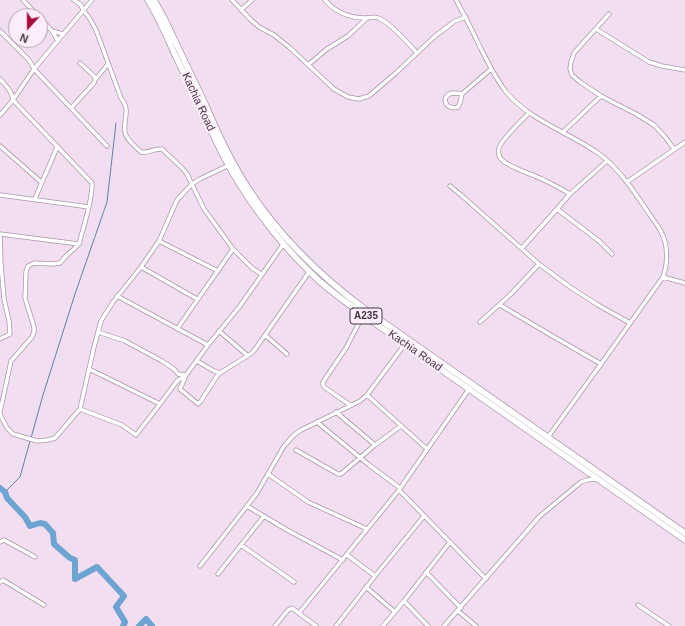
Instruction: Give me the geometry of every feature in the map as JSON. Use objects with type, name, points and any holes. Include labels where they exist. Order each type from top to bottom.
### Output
[{"type":"highway","name":"Kachia Road","points":[[148,0],[229,165],[254,206],[309,272],[363,315],[685,540]]},
{"type":"highway","name":"Kachia Road","points":[[154,0],[164,18],[218,133],[248,188],[286,238],[319,272],[350,298],[685,533]]},
{"type":"street","points":[[23,0],[30,8]]},
{"type":"street","points":[[74,0],[81,5],[96,30],[121,98],[126,106],[125,132],[127,137],[141,152],[144,153],[162,149],[182,168],[187,174],[204,209],[233,248],[252,268],[262,274]]},
{"type":"street","points":[[0,115],[13,100],[34,69],[92,0]]},
{"type":"street","points":[[232,0],[250,20],[279,39],[334,89],[348,97],[360,99],[369,96],[434,37],[455,21],[466,17]]},
{"type":"street","points":[[241,10],[252,0]]},
{"type":"street","points":[[325,0],[339,12],[351,17],[376,17],[384,20],[404,38],[417,53]]},
{"type":"street","points":[[456,0],[466,17],[491,69],[506,92],[529,113],[589,147],[607,161],[627,182],[662,232],[665,240],[667,258],[663,277],[548,437]]},
{"type":"street","points":[[609,14],[574,54],[570,69],[572,75],[601,96],[654,125],[666,138],[674,150]]},
{"type":"street","points":[[308,65],[327,49],[348,36],[368,18]]},
{"type":"street","points":[[48,27],[58,41]]},
{"type":"street","points":[[596,29],[649,62],[685,70]]},
{"type":"street","points":[[0,31],[29,60],[34,69],[107,146]]},
{"type":"street","points":[[52,31],[63,34]]},
{"type":"street","points":[[80,63],[94,77],[95,80]]},
{"type":"street","points":[[71,108],[94,83],[108,64]]},
{"type":"street","points":[[462,94],[451,93],[445,100],[446,104],[449,107],[454,108],[458,106],[462,94],[491,69]]},
{"type":"street","points":[[0,79],[10,91],[13,100],[92,183],[89,207],[77,247],[60,263],[34,264],[28,266],[26,272],[25,298],[34,327],[34,332],[32,337],[10,361],[0,413],[7,428],[13,434],[37,441],[55,438],[80,409],[101,321],[117,296],[160,241],[177,200],[192,184],[229,165]]},
{"type":"street","points":[[563,132],[601,96]]},
{"type":"street","points":[[529,113],[500,146],[500,157],[502,160],[511,165],[570,194]]},
{"type":"street","points":[[627,182],[685,142]]},
{"type":"street","points":[[0,146],[41,182]]},
{"type":"street","points":[[35,199],[57,147]]},
{"type":"street","points":[[522,248],[570,194],[607,161]]},
{"type":"street","points":[[450,186],[539,264],[570,287],[630,323]]},
{"type":"street","points":[[0,195],[89,207]]},
{"type":"street","points":[[557,210],[599,241],[612,254]]},
{"type":"street","points":[[0,339],[10,334],[4,299],[0,234],[79,244]]},
{"type":"street","points":[[160,241],[218,271]]},
{"type":"street","points":[[284,243],[240,306],[186,375],[180,389],[198,404],[220,373],[252,353],[309,272]]},
{"type":"street","points":[[177,328],[233,248]]},
{"type":"street","points":[[480,322],[511,294],[539,264]]},
{"type":"street","points":[[141,267],[197,299]]},
{"type":"street","points":[[663,277],[685,283]]},
{"type":"street","points":[[117,296],[208,345]]},
{"type":"street","points":[[500,304],[601,364]]},
{"type":"street","points":[[350,405],[324,387],[323,382],[346,348],[363,315]]},
{"type":"street","points":[[219,331],[247,355]]},
{"type":"street","points":[[98,332],[125,341],[162,361],[174,369],[178,374],[186,375]]},
{"type":"street","points":[[265,335],[287,354]]},
{"type":"street","points":[[200,566],[247,506],[284,446],[294,435],[301,430],[360,401],[367,395],[405,344]]},
{"type":"street","points":[[196,361],[220,373]]},
{"type":"street","points":[[89,369],[160,404]]},
{"type":"street","points":[[80,409],[122,425],[136,435],[177,381],[186,375]]},
{"type":"street","points":[[299,613],[399,489],[469,389]]},
{"type":"street","points":[[367,395],[427,449]]},
{"type":"street","points":[[336,412],[376,445]]},
{"type":"street","points":[[317,422],[399,489],[486,579]]},
{"type":"street","points":[[296,450],[338,474],[341,474],[401,426]]},
{"type":"street","points":[[268,474],[308,502],[367,529]]},
{"type":"street","points":[[444,626],[540,516],[581,482],[598,479]]},
{"type":"street","points":[[247,506],[306,541],[343,560]]},
{"type":"street","points":[[218,574],[264,516]]},
{"type":"street","points":[[336,626],[424,516]]},
{"type":"street","points":[[0,542],[4,540],[35,557]]},
{"type":"street","points":[[383,626],[404,602],[450,542]]},
{"type":"street","points":[[241,545],[294,582]]},
{"type":"street","points":[[347,555],[375,576]]},
{"type":"street","points":[[426,572],[461,608]]},
{"type":"street","points":[[0,582],[3,580],[44,605]]},
{"type":"street","points":[[366,587],[395,612]]},
{"type":"street","points":[[404,602],[428,626]]},
{"type":"street","points":[[638,606],[669,626]]},
{"type":"street","points":[[275,626],[290,608],[294,608],[316,626]]},
{"type":"street","points":[[458,611],[476,626]]},
{"type":"waterway","points":[[31,438],[75,294],[107,202],[116,123]]},
{"type":"waterway","points":[[5,492],[20,477],[30,441]]},
{"type":"waterway","points":[[0,488],[5,492],[7,498],[25,517],[30,526],[40,523],[45,524],[53,533],[54,544],[70,558],[75,560],[75,579],[97,567],[124,596],[116,607],[125,622],[123,626]]},
{"type":"waterway","points":[[139,626],[146,619],[152,626]]}]
